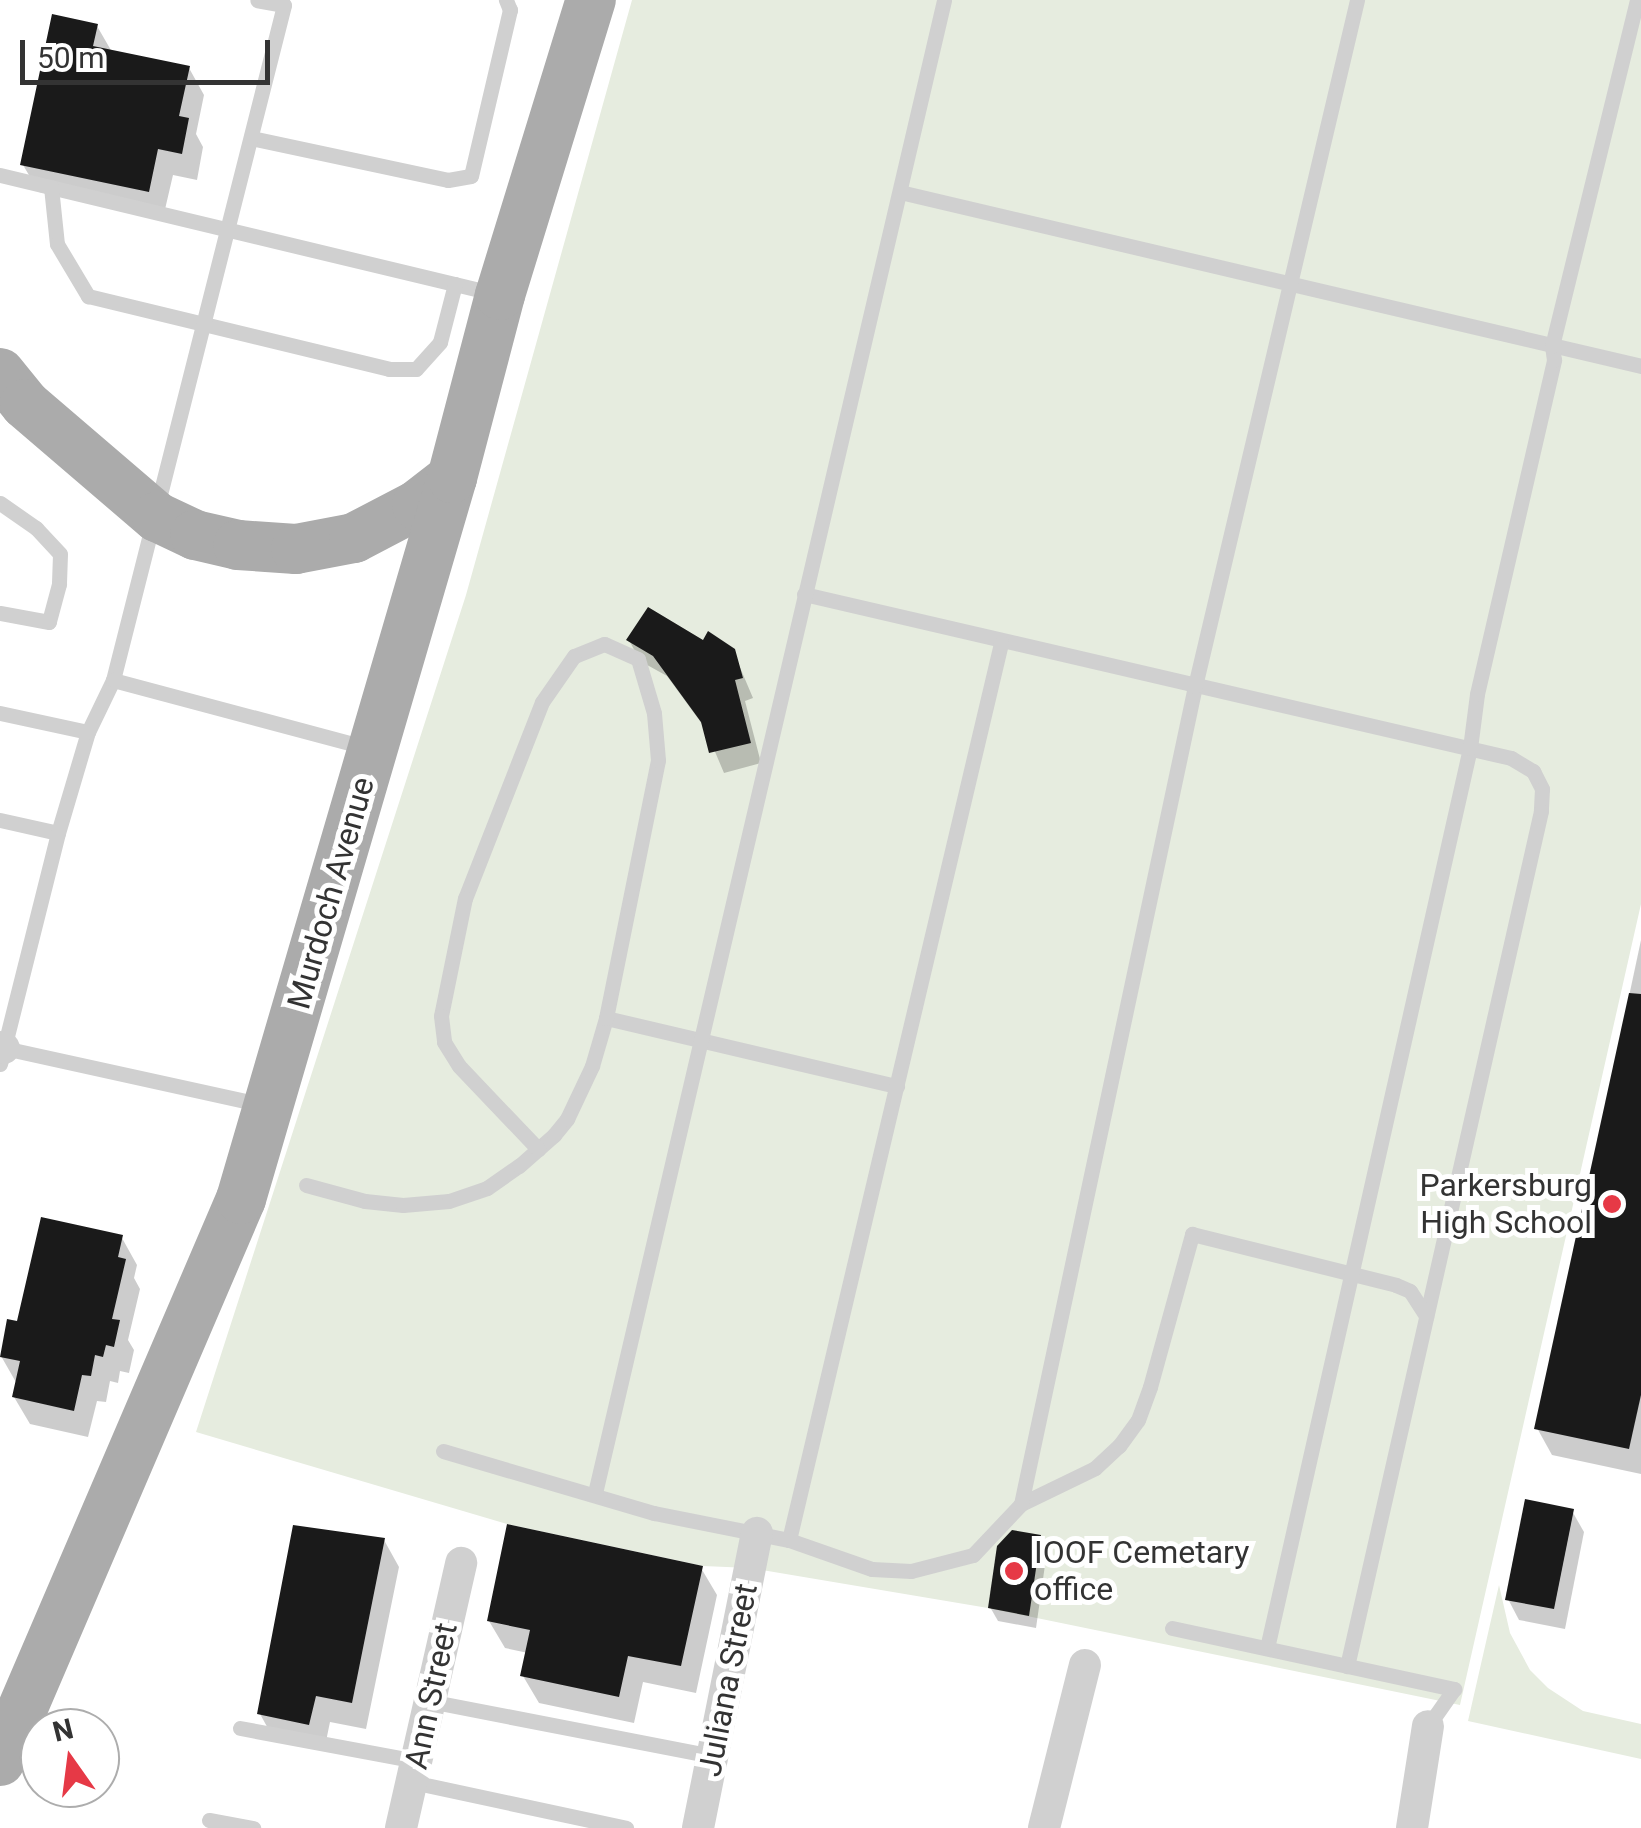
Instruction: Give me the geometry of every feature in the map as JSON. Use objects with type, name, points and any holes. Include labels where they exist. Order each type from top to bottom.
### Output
[{"type":"main road","name":"Murdoch Avenue","points":[[0,1761],[241,1198],[452,478],[478,289],[591,0]]},
{"type":"main road","points":[[0,373],[25,404],[156,517],[195,535],[238,545],[296,549],[326,546],[388,523],[452,478]]},
{"type":"street","name":"Juliana Street","points":[[698,1828],[712,1756],[773,1536]]},
{"type":"street","name":"Ann Street","points":[[402,1828],[461,1563]]},
{"type":"street","points":[[1044,1828],[1086,1665]]},
{"type":"street","points":[[1412,1828],[1428,1726]]},
{"type":"lane","points":[[258,0],[284,2],[113,680],[88,732],[1,1053],[268,1106]]},
{"type":"lane","points":[[250,138],[448,180],[471,176],[510,10],[506,0]]},
{"type":"lane","points":[[595,1492],[944,0]]},
{"type":"lane","points":[[1021,1504],[1195,686],[1357,0]]},
{"type":"lane","points":[[1267,1648],[1470,748],[1477,694],[1554,360],[1552,346],[1637,0]]},
{"type":"lane","points":[[0,175],[51,187],[228,230],[478,289],[416,369],[389,369],[88,296],[57,244],[51,187]]},
{"type":"lane","points":[[900,192],[1641,366]]},
{"type":"lane","points":[[0,503],[36,528],[60,554],[49,622],[0,612]]},
{"type":"lane","points":[[804,594],[1001,644],[1512,758],[1532,771],[1542,789],[1541,812],[1347,1666]]},
{"type":"lane","points":[[306,1184],[384,1203],[449,1201],[487,1188],[538,1149],[567,1119],[592,1066],[606,1018],[658,760],[654,713],[638,660],[604,644],[574,656],[542,702],[465,898],[441,1016],[444,1042],[459,1066],[538,1149]]},
{"type":"lane","points":[[773,1536],[896,1086],[1001,644]]},
{"type":"lane","points":[[113,680],[373,750]]},
{"type":"lane","points":[[0,713],[88,732]]},
{"type":"lane","points":[[0,820],[58,833]]},
{"type":"lane","points":[[606,1018],[896,1086]]},
{"type":"lane","points":[[442,1452],[595,1492],[654,1513],[773,1536],[872,1568],[911,1572],[973,1555],[1021,1504],[1095,1468],[1119,1446],[1138,1420],[1192,1234],[1319,1262],[1410,1291],[1426,1316]]},
{"type":"lane","points":[[1172,1628],[1454,1689],[1428,1726]]},
{"type":"lane","points":[[428,1701],[712,1756]]},
{"type":"lane","points":[[240,1728],[626,1828]]},
{"type":"lane","points":[[209,1820],[253,1828]]},
{"type":"shaded area","points":[[632,0],[1641,0],[1641,904],[1460,1705],[988,1608],[750,1568],[703,1566],[507,1524],[196,1432],[466,595]]},
{"type":"shaded area","points":[[1499,1585],[1510,1633],[1530,1670],[1548,1688],[1583,1711],[1641,1724],[1641,1759],[1468,1721]]},
{"type":"building","points":[[52,14],[98,24],[93,46],[190,66],[179,116],[189,118],[182,154],[158,149],[149,192],[20,165]]},
{"type":"building","points":[[648,607],[703,640],[708,631],[735,649],[743,678],[735,680],[751,743],[709,753],[701,722],[653,656],[626,640]]},
{"type":"building","points":[[1629,993],[1641,994],[1641,1395],[1629,1449],[1534,1429]]},
{"type":"building","points":[[41,1217],[123,1235],[118,1257],[126,1259],[112,1319],[120,1320],[114,1347],[106,1345],[103,1357],[95,1355],[91,1376],[82,1375],[74,1411],[12,1397],[20,1361],[0,1357],[7,1319],[17,1321]]},
{"type":"building","points":[[1525,1499],[1574,1509],[1554,1609],[1505,1600]]},
{"type":"building","points":[[507,1524],[703,1566],[681,1666],[628,1656],[619,1697],[520,1676],[530,1630],[487,1621]]},
{"type":"building","points":[[293,1525],[385,1538],[352,1703],[316,1696],[309,1725],[257,1714]]},
{"type":"building","name":"IOOF Cemetary office","points":[[1012,1530],[1041,1535],[1029,1616],[988,1608],[997,1546]]},
{"type":"place","name":"Parkersburg High School","points":[[1612,1204]]},
{"type":"place","name":"IOOF Cemetary office","points":[[1014,1571]]}]
